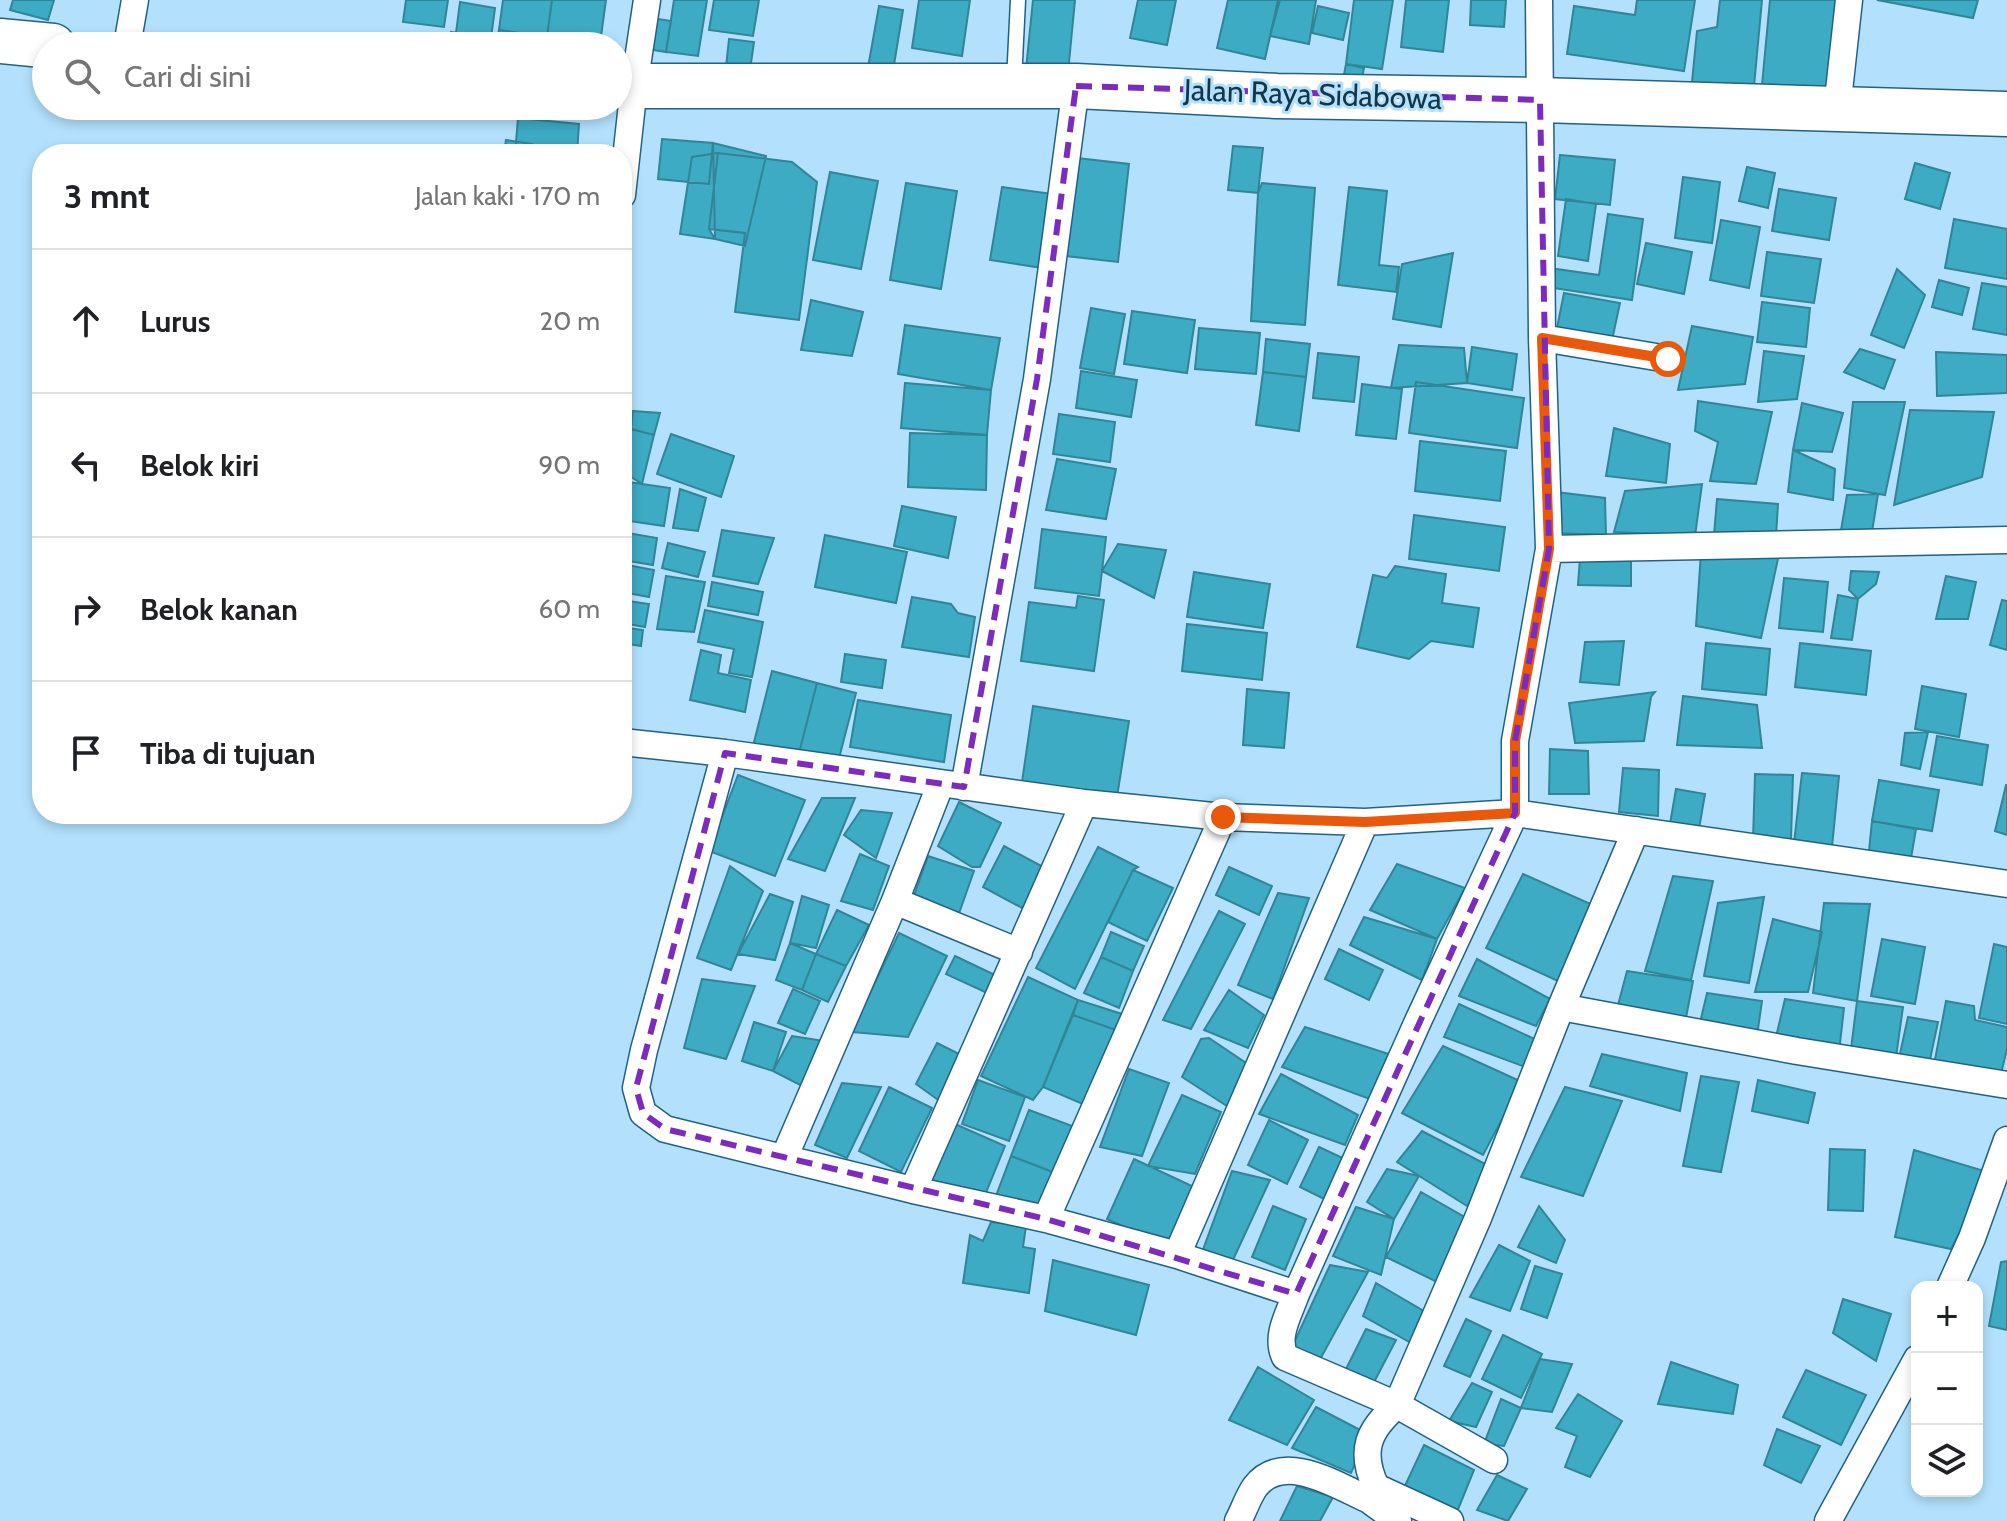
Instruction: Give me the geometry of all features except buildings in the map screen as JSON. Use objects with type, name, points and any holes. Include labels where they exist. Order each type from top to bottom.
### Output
[{"type":"highway","points":[[0,41],[32,44]]},
{"type":"highway","name":"Jalan Raya Sidabowa","points":[[632,86],[1076,86],[1277,96],[1540,100],[2007,114]]},
{"type":"street","points":[[129,32],[135,0]]},
{"type":"street","points":[[632,61],[647,0]]},
{"type":"street","points":[[1494,1460],[1397,1405],[1285,1357],[1281,1335],[1296,1294],[1419,1019],[1515,813],[1515,741],[1549,549],[1542,338],[1539,0]]},
{"type":"street","points":[[1837,109],[1849,0]]},
{"type":"street","points":[[784,1158],[895,901],[952,785],[1037,379],[1076,86]]},
{"type":"street","points":[[624,144],[625,120]]},
{"type":"street","points":[[1542,338],[1668,359]]},
{"type":"street","points":[[1549,549],[2007,540]]},
{"type":"street","points":[[632,743],[1084,803],[1223,817],[1365,822],[1515,813],[2007,884]]},
{"type":"street","points":[[725,753],[644,1050],[636,1088],[643,1113],[665,1129],[1046,1219],[1177,1255],[1296,1294]]},
{"type":"street","points":[[913,1190],[1084,803]]},
{"type":"street","points":[[1046,1219],[1223,817]]},
{"type":"street","points":[[1177,1255],[1365,822]]},
{"type":"street","points":[[1398,1521],[1372,1494],[1367,1452],[1377,1422],[1397,1405],[1478,1218],[1561,1007],[1636,830]]},
{"type":"street","points":[[895,901],[1019,952]]},
{"type":"street","points":[[1561,1007],[1797,1051],[2007,1085]]},
{"type":"street","points":[[1953,1281],[1972,1238],[2007,1140]]},
{"type":"street","points":[[1828,1521],[1911,1370]]},
{"type":"street","points":[[1238,1521],[1256,1486],[1286,1470],[1325,1479],[1450,1521]]},
{"type":"lane","points":[[1013,86],[1018,0]]},
{"type":"highlighted area","points":[[1076,86],[1540,100],[1549,549],[1515,741],[1515,813],[1296,1294],[1046,1219],[665,1129],[643,1113],[636,1088],[725,753],[964,787],[1037,379]]},
{"type":"route","points":[[1223,817],[1365,822],[1515,813],[1515,741],[1549,549],[1542,338],[1668,359]]}]
